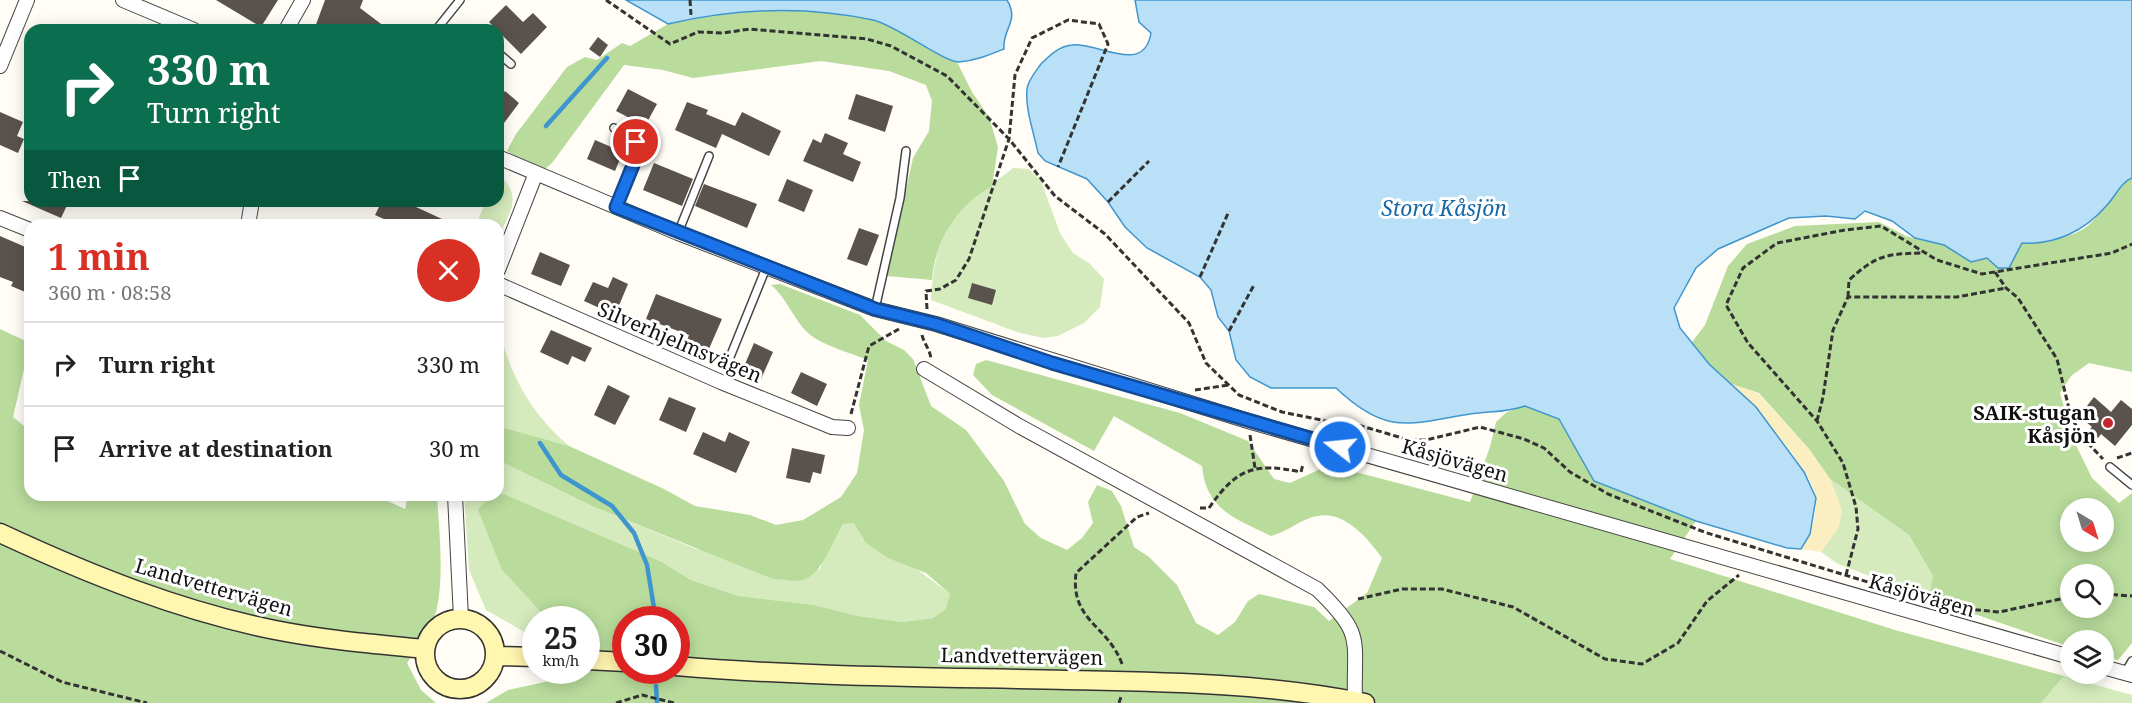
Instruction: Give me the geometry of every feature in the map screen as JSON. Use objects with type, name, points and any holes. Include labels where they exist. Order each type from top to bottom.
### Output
[{"type":"street","points":[[0,66],[27,0]]},
{"type":"street","points":[[123,0],[180,24]]},
{"type":"street","points":[[289,24],[303,0]]},
{"type":"street","name":"Kåsjövägen","points":[[504,160],[678,233],[875,309],[1248,421],[2060,654]]},
{"type":"street","points":[[504,255],[536,173]]},
{"type":"street","points":[[0,218],[24,228]]},
{"type":"street","name":"Silverhjelmsvägen","points":[[504,287],[721,382],[832,427],[848,428]]},
{"type":"street","points":[[924,369],[1019,426],[1317,589],[1340,611],[1354,633],[1360,702]]},
{"type":"street","points":[[455,501],[461,618]]},
{"type":"street","name":"Landvettervägen","points":[[0,533],[114,582],[221,617],[328,640],[425,649]]},
{"type":"street","points":[[461,618],[477,622],[486,629],[494,644],[496,656],[484,680],[469,688],[457,689],[446,686],[433,676],[427,666],[425,649],[435,629],[449,620],[461,618]]},
{"type":"street","points":[[496,656],[522,657]]},
{"type":"street","name":"Landvettervägen","points":[[690,667],[846,674],[1239,685],[1360,702]]},
{"type":"street","points":[[2114,668],[2130,670]]},
{"type":"lane","points":[[441,24],[460,0]]},
{"type":"lane","points":[[504,58],[511,64]]},
{"type":"lane","points":[[614,128],[636,142],[640,148],[616,207]]},
{"type":"lane","points":[[875,309],[900,198],[906,150]]},
{"type":"lane","points":[[678,233],[709,156]]},
{"type":"lane","points":[[728,362],[766,268]]},
{"type":"lane","points":[[2108,465],[2132,485]]},
{"type":"path","points":[[606,0],[670,44],[698,32],[723,33],[750,29],[867,39],[891,46],[947,76],[1009,139],[1055,196],[1105,234],[1189,322],[1206,363],[1239,395],[1282,412],[1331,422],[1348,422],[1409,440],[1426,440],[1480,427],[1524,439],[1544,448],[1570,472],[1608,494],[1704,532],[1887,588]]},
{"type":"path","points":[[690,0],[691,15]]},
{"type":"path","points":[[924,369],[931,360],[930,351],[923,342],[923,322],[927,310],[926,291],[940,289],[956,280],[969,259],[1009,139],[1015,75],[1032,38],[1068,20],[1099,24],[1108,44],[1058,167]]},
{"type":"path","points":[[1108,202],[1149,162]]},
{"type":"path","points":[[1200,278],[1230,211]]},
{"type":"path","points":[[1846,575],[1858,529],[1858,516],[1843,463],[1817,422],[1748,343],[1726,305],[1743,268],[1777,243],[1845,230],[1881,226],[1924,253],[1965,270],[1982,273],[2112,253],[2132,244]]},
{"type":"path","points":[[1817,422],[1833,330],[1848,297],[1849,280],[1872,260],[1894,254],[1924,253]]},
{"type":"path","points":[[1995,272],[2006,288],[2018,298],[2057,359],[2071,417],[2084,439],[2108,465],[2132,453]]},
{"type":"path","points":[[1229,331],[1254,285]]},
{"type":"path","points":[[1848,297],[1957,297],[2006,288]]},
{"type":"path","points":[[848,428],[869,346],[892,331],[914,331],[923,322]]},
{"type":"path","points":[[1248,421],[1255,468]]},
{"type":"path","points":[[1319,428],[1331,422]]},
{"type":"path","points":[[1197,507],[1209,508],[1226,483],[1255,468],[1274,466],[1301,472],[1303,464]]},
{"type":"path","points":[[1122,664],[1111,642],[1084,615],[1074,590],[1076,573],[1137,517],[1168,506]]},
{"type":"path","points":[[1358,598],[1402,589],[1442,589],[1513,607],[1605,659],[1642,664],[1678,643],[1707,601],[1749,566]]},
{"type":"path","points":[[2114,595],[2132,596]]},
{"type":"path","points":[[1947,606],[1999,612],[2060,599]]},
{"type":"path","points":[[0,651],[62,682],[147,703]]},
{"type":"path","points":[[616,703],[642,695],[674,703]]},
{"type":"path","points":[[1119,703],[1122,696]]},
{"type":"green space","points":[[784,9],[825,12],[876,20],[957,62],[972,92],[989,117],[998,147],[992,186],[968,204],[950,226],[938,251],[932,280],[887,276],[913,158],[929,131],[932,101],[926,85],[889,71],[821,61],[693,78],[663,70],[624,65],[552,163],[545,169],[535,167],[507,151],[516,134],[567,67],[585,57],[597,60],[622,43],[630,46],[668,24],[743,10]]},
{"type":"green space","points":[[1013,168],[1029,169],[1041,181],[1060,233],[1073,253],[1089,263],[1104,279],[1100,307],[1084,323],[1058,336],[1043,338],[1017,332],[931,300],[937,256],[946,230],[964,206]]},
{"type":"green space","points":[[2132,178],[2132,372],[2089,363],[2071,376],[2060,393],[2073,439],[2092,478],[2114,498],[2060,498],[2060,552],[2114,552],[2114,498],[2119,503],[2132,493],[2132,643],[2118,660],[2114,659],[2114,630],[2060,630],[2060,644],[1928,598],[1933,576],[1909,535],[1830,479],[1809,449],[1759,393],[1731,384],[1709,364],[1692,342],[1705,325],[1728,266],[1747,244],[1795,226],[1879,222],[1906,236],[1944,245],[1971,262],[2010,246],[2055,239],[2078,232],[2091,223],[2120,187]]},
{"type":"green space","points":[[504,180],[510,189],[512,204],[504,224],[504,219],[478,219],[484,207],[504,207]]},
{"type":"green space","points":[[780,284],[860,315],[886,341],[904,350],[913,359],[931,406],[966,430],[1004,481],[1025,524],[1041,538],[1067,550],[1082,538],[1093,523],[1088,502],[1097,485],[1112,491],[1121,506],[1134,547],[1149,557],[1177,585],[1196,623],[1218,635],[1235,622],[1248,601],[1259,594],[1314,607],[1329,621],[1367,593],[1382,558],[1352,525],[1332,516],[1321,515],[1310,518],[1271,536],[1258,530],[1235,518],[1216,503],[1205,481],[1202,466],[1114,416],[1094,451],[992,395],[973,375],[976,364],[986,360],[1180,413],[1248,441],[1274,479],[1290,483],[1329,465],[1470,502],[1490,447],[1496,422],[1507,412],[1525,406],[1559,419],[1594,481],[1696,521],[1670,559],[1895,630],[2060,675],[2060,681],[2041,703],[486,703],[508,690],[535,684],[600,684],[600,606],[535,606],[502,570],[478,510],[486,501],[504,501],[504,494],[660,561],[691,580],[739,596],[814,605],[858,616],[903,622],[933,618],[946,609],[950,594],[926,573],[888,558],[866,543],[854,523],[843,524],[821,565],[809,577],[799,581],[773,579],[594,507],[504,463],[504,428],[569,446],[664,489],[695,506],[750,515],[776,525],[803,520],[841,497],[857,473],[864,430],[859,405],[868,360],[813,337],[771,285]]},
{"type":"green space","points":[[0,329],[24,340],[24,369],[13,417],[24,426],[24,501],[387,501],[405,509],[407,501],[437,501],[441,563],[439,599],[430,628],[407,663],[421,690],[436,703],[0,703]]},
{"type":"green space","points":[[504,345],[514,373],[532,405],[569,446],[504,428]]},
{"type":"green space","points":[[504,463],[594,507],[696,549],[820,569],[826,552],[843,524],[854,522],[950,594],[947,609],[933,618],[903,622],[858,616],[814,605],[739,596],[691,580],[660,561],[504,494]]},
{"type":"green space","points":[[1830,479],[1909,535],[1933,576],[1928,598],[1838,564],[1821,552],[1835,532],[1840,517],[1838,502]]},
{"type":"green space","points":[[464,501],[504,501],[502,570],[535,606],[522,606],[522,631],[486,610],[469,570]]},
{"type":"green space","points":[[2060,681],[2060,684],[2093,684],[2132,695],[2132,703],[2041,703]]},
{"type":"sand","points":[[1731,384],[1758,393],[1809,449],[1830,479],[1842,510],[1839,527],[1821,552],[1801,549],[1812,526],[1816,507],[1813,488],[1805,473],[1781,439]]},
{"type":"water","points":[[626,0],[1007,0],[1012,14],[1005,36],[1004,49],[976,59],[959,62],[942,56],[883,23],[847,15],[770,10],[719,15],[668,24]]},
{"type":"water","name":"Stora Kåsjön","points":[[1135,0],[2132,0],[2132,178],[2121,186],[2098,214],[2079,229],[2046,242],[2022,243],[2009,268],[1998,268],[1987,258],[1971,262],[1944,245],[1915,238],[1892,221],[1865,211],[1855,219],[1826,216],[1789,218],[1718,249],[1696,268],[1674,308],[1680,328],[1709,364],[1756,407],[1804,472],[1816,498],[1810,534],[1801,549],[1787,548],[1696,521],[1594,481],[1559,419],[1525,406],[1430,421],[1399,423],[1370,414],[1336,388],[1271,388],[1250,377],[1236,360],[1229,331],[1218,317],[1211,290],[1200,277],[1147,248],[1125,227],[1108,202],[1087,179],[1045,161],[1038,153],[1027,97],[1032,76],[1051,55],[1067,46],[1083,45],[1119,54],[1139,53],[1147,46],[1151,33],[1139,22]]},
{"type":"building","points":[[216,0],[278,0],[263,24],[256,24]]},
{"type":"building","points":[[325,0],[363,0],[360,8],[381,24],[316,24]]},
{"type":"building","points":[[506,5],[523,22],[533,13],[547,27],[521,54],[504,37],[504,24],[489,22]]},
{"type":"building","points":[[598,37],[608,45],[600,57],[589,49]]},
{"type":"building","points":[[628,89],[657,104],[645,126],[616,111]]},
{"type":"building","points":[[504,92],[519,103],[504,123]]},
{"type":"building","points":[[856,94],[893,106],[885,132],[848,119]]},
{"type":"building","points":[[687,102],[708,110],[706,114],[735,126],[742,112],[781,131],[769,156],[722,134],[716,148],[675,130]]},
{"type":"building","points":[[0,112],[23,122],[17,136],[24,139],[18,153],[0,145]]},
{"type":"building","points":[[825,133],[848,143],[843,154],[861,162],[853,182],[803,161],[813,139],[821,143]]},
{"type":"building","points":[[595,140],[623,152],[615,171],[587,159]]},
{"type":"building","points":[[654,163],[693,179],[682,206],[643,190]]},
{"type":"building","points":[[787,179],[813,190],[804,212],[778,201]]},
{"type":"building","points":[[704,184],[757,204],[747,228],[695,206]]},
{"type":"building","points":[[36,207],[66,207],[61,218]]},
{"type":"building","points":[[379,207],[416,207],[442,219],[384,219],[375,215]]},
{"type":"building","points":[[859,228],[879,235],[867,266],[847,259]]},
{"type":"building","points":[[0,236],[24,246],[24,291],[11,286],[13,282],[0,277]]},
{"type":"building","points":[[540,252],[570,265],[561,286],[531,274]]},
{"type":"building","points":[[613,277],[628,284],[615,315],[584,301],[593,282],[608,288]]},
{"type":"building","points":[[972,283],[996,290],[992,305],[968,298]]},
{"type":"building","points":[[656,294],[722,319],[705,358],[684,348],[689,335],[646,319]]},
{"type":"building","points":[[551,330],[592,348],[585,362],[572,356],[568,365],[540,352]]},
{"type":"building","points":[[754,343],[773,352],[761,379],[742,371]]},
{"type":"building","points":[[801,372],[827,384],[817,406],[791,393]]},
{"type":"building","points":[[608,385],[630,396],[615,425],[594,415]]},
{"type":"building","points":[[669,397],[696,408],[686,432],[659,420]]},
{"type":"building","name":"SAIK-stugan Kåsjön","points":[[2094,397],[2111,412],[2121,400],[2132,409],[2132,425],[2115,446],[2101,434],[2098,438],[2089,430],[2092,427],[2079,416]]},
{"type":"building","points":[[703,432],[725,442],[729,432],[750,442],[736,473],[693,454]]},
{"type":"building","points":[[792,448],[825,455],[821,474],[813,472],[810,483],[786,478]]},
{"type":"waterway","points":[[546,126],[607,58]]},
{"type":"waterway","points":[[540,443],[561,475],[612,506],[634,533],[647,565],[654,606]]},
{"type":"waterway","points":[[656,686],[657,703]]},
{"type":"place","name":"SAIK-stugan Kåsjön","points":[[2108,423]]},
{"type":"route","points":[[636,142],[640,148],[638,158],[616,207],[875,309],[936,324],[1052,363],[1340,447]]}]
